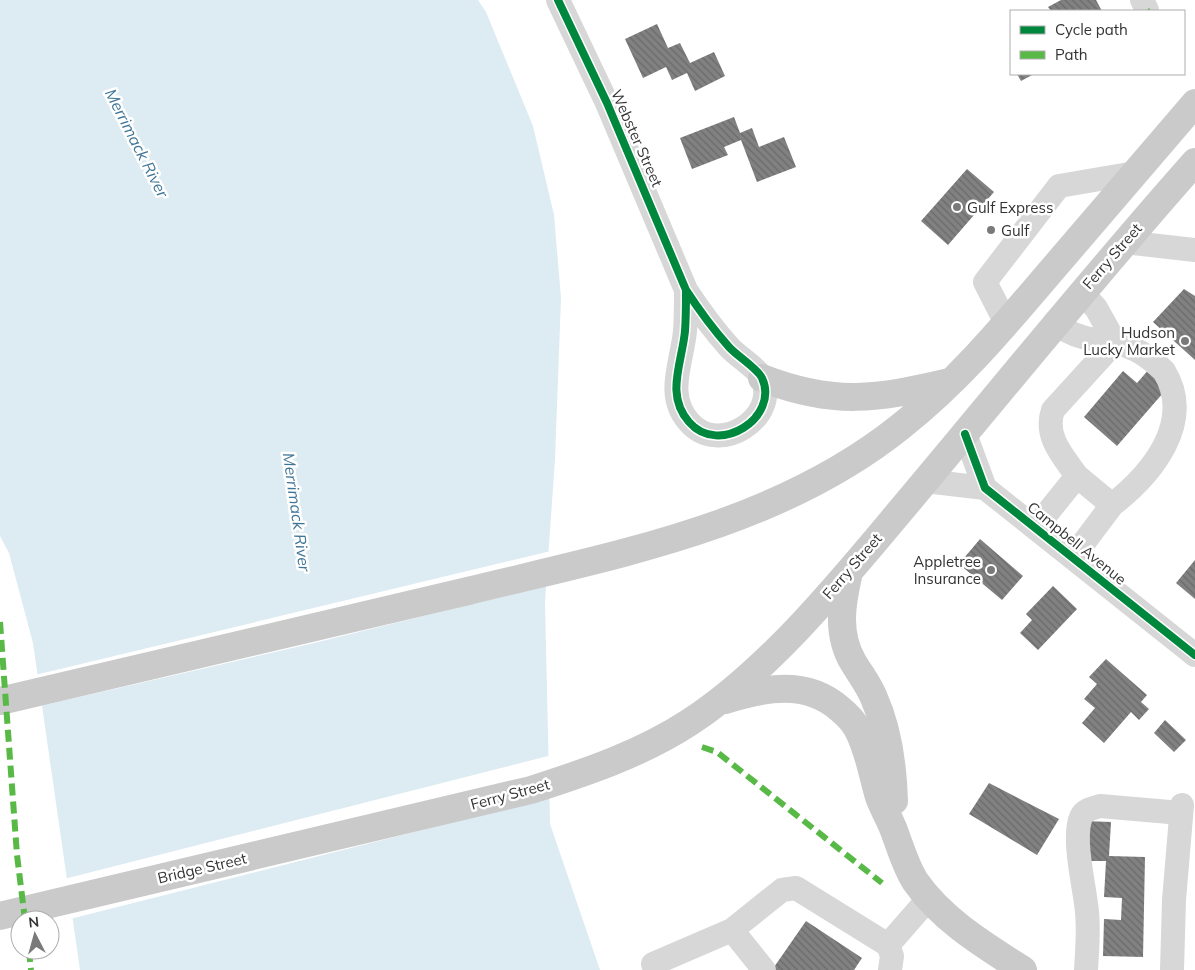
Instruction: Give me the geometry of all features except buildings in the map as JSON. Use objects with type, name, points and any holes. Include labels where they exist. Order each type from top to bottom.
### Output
[{"type":"main road","points":[[0,701],[358,618],[620,553],[721,524],[765,508],[843,467],[892,433],[954,381],[1195,103]]},
{"type":"main road","name":"Ferry Street","points":[[403,821],[531,790],[592,771],[633,754],[664,738],[719,702],[765,661],[849,572],[965,434],[1055,322],[1195,162]]},
{"type":"main road","points":[[762,378],[792,390],[850,398],[872,398],[904,393],[954,381]]},
{"type":"main road","points":[[849,572],[844,592],[841,626],[852,661],[874,698],[880,716],[890,761],[894,798],[894,830]]},
{"type":"main road","points":[[719,702],[751,692],[778,687],[803,690],[832,702],[857,727],[866,748],[880,799],[914,880],[928,898],[956,925],[1023,970]]},
{"type":"main road","name":"Bridge Street","points":[[0,916],[403,821]]},
{"type":"street","name":"Webster Street","points":[[558,0],[607,104],[686,290],[708,323],[730,348],[762,378],[765,392],[762,406],[755,418],[745,428],[732,434],[718,436],[704,433],[692,426],[682,415],[677,402],[676,387],[685,332],[686,290]]},
{"type":"street","points":[[1006,323],[985,282],[1059,186],[1135,173]]},
{"type":"street","points":[[1124,242],[1195,250]]},
{"type":"street","points":[[1081,292],[1096,308],[1115,342]]},
{"type":"street","points":[[1055,322],[1065,332],[1087,339],[1115,342],[1144,352],[1170,376],[1182,398],[1184,416],[1183,430],[1168,456],[1154,471],[1112,505],[1073,557]]},
{"type":"street","points":[[1112,505],[1077,476],[1050,434],[1049,422],[1053,410],[1115,342]]},
{"type":"street","points":[[925,481],[985,488],[965,434]]},
{"type":"street","points":[[1036,527],[1077,476]]},
{"type":"street","name":"Campbell Avenue","points":[[985,488],[1195,656]]},
{"type":"street","points":[[1086,970],[1087,914],[1079,855],[1079,823],[1082,815],[1090,808],[1100,806],[1182,809],[1174,900],[1172,970]]},
{"type":"street","points":[[653,964],[732,930],[782,890],[796,888],[888,945],[892,956],[890,970]]},
{"type":"street","points":[[888,945],[928,898]]},
{"type":"street","points":[[732,930],[764,970]]},
{"type":"water","name":"Merrimack River","points":[[0,0],[478,0],[486,12],[533,126],[554,215],[561,298],[555,459],[545,602],[550,824],[600,970],[80,970],[33,643],[9,553],[0,536]]},
{"type":"pier","points":[[551,551],[549,585],[310,644],[40,706],[35,675]]},
{"type":"pier","points":[[552,755],[552,797],[70,919],[64,879]]},
{"type":"marked path","points":[[0,622],[17,855],[24,910]]},
{"type":"marked path","points":[[702,747],[717,752],[882,883]]},
{"type":"marked path","points":[[30,960],[31,970]]},
{"type":"cycle path","points":[[558,0],[607,103],[686,290]]},
{"type":"cycle path","points":[[686,290],[723,340],[762,378],[765,393],[762,406],[755,418],[744,428],[730,434],[716,435],[701,432],[689,422],[682,412],[678,401],[676,390],[685,331],[686,290]]},
{"type":"cycle path","points":[[965,434],[985,488],[1195,655]]},
{"type":"place","name":"Gulf Express","points":[[957,207]]},
{"type":"place","name":"Gulf","points":[[991,230]]},
{"type":"place","name":"Hudson Lucky Market","points":[[1185,341]]},
{"type":"place","name":"Appletree Insurance","points":[[991,570]]}]
